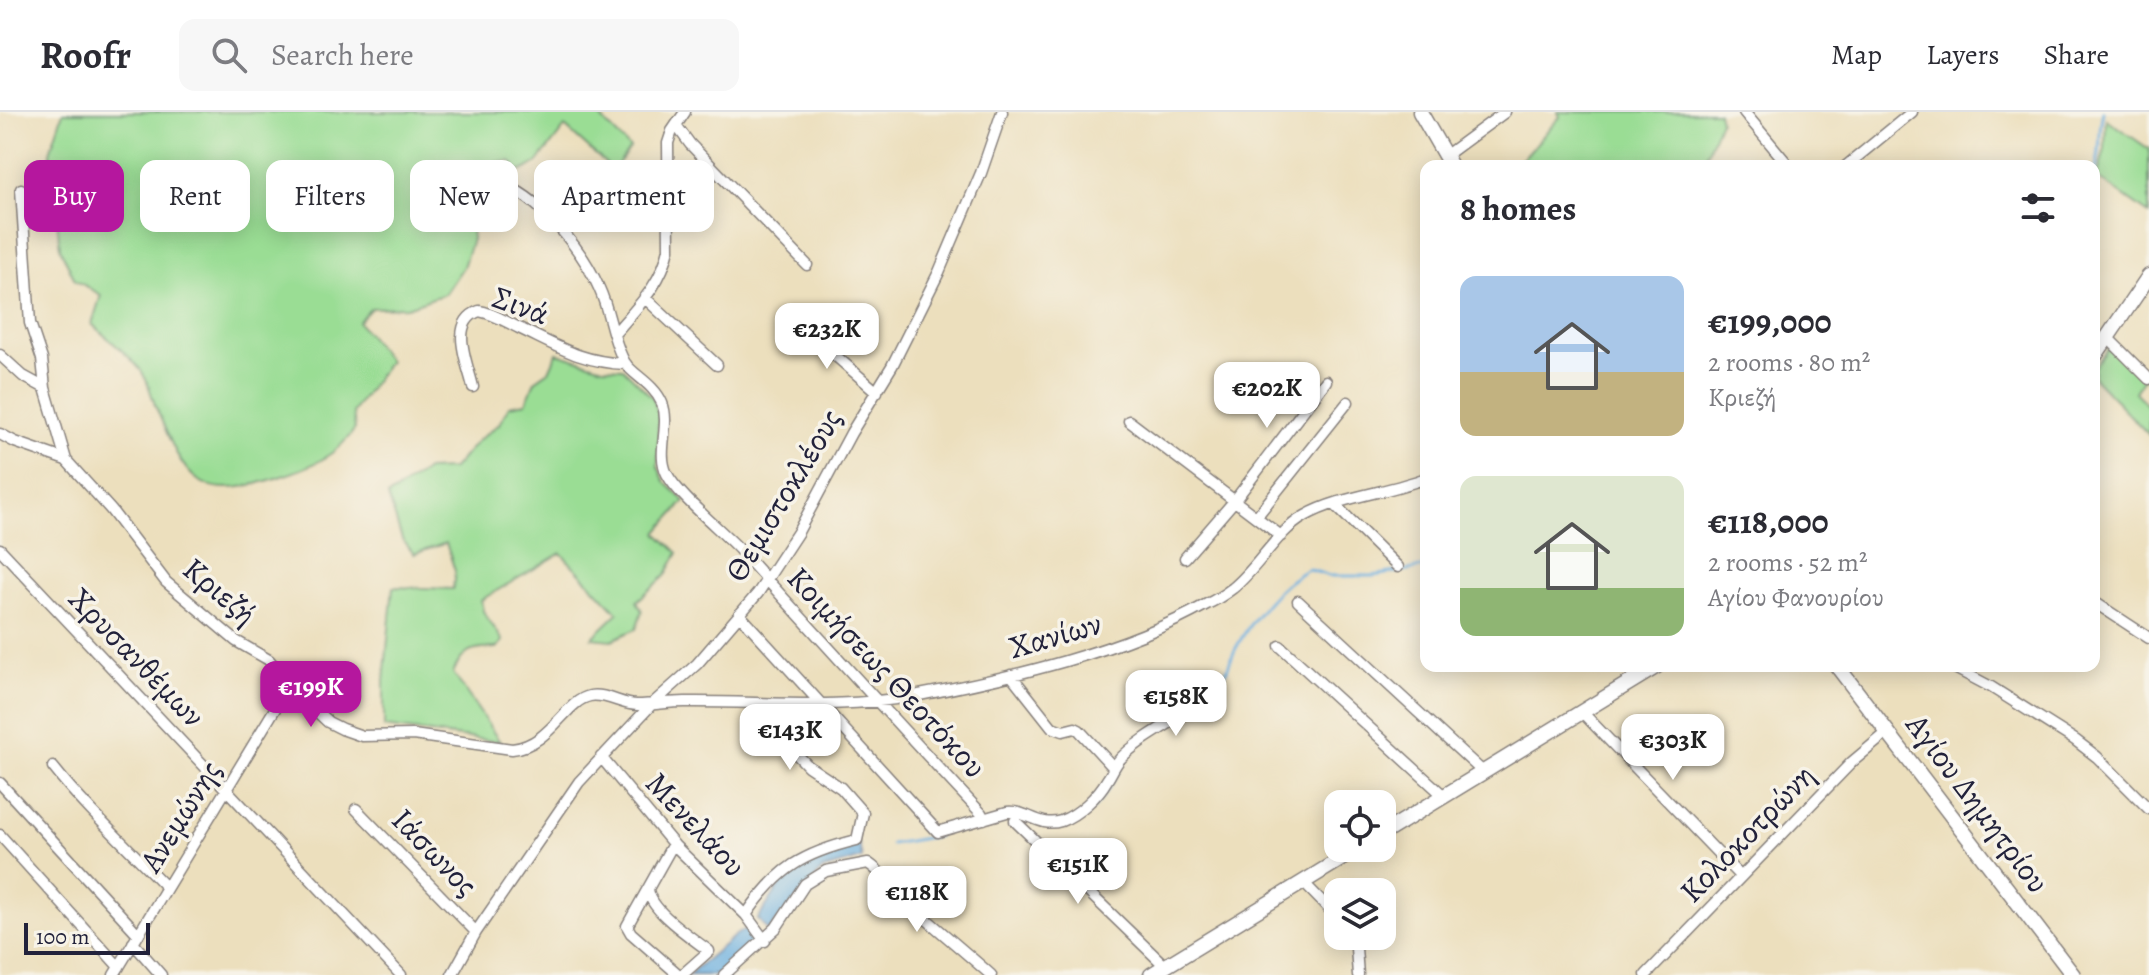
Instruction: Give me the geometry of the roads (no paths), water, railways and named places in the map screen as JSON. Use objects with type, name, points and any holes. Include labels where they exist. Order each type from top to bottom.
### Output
[{"type":"main road","points":[[1420,112],[1447,160]]},
{"type":"main road","points":[[2100,348],[2149,276]]},
{"type":"main road","points":[[1396,825],[1647,672]]},
{"type":"main road","name":"Αγίου Δημητρίου","points":[[1842,672],[2073,975]]},
{"type":"main road","points":[[1151,975],[1336,862]]},
{"type":"street","points":[[615,333],[661,276],[669,249],[668,143],[685,112]]},
{"type":"street","name":"Θεμιστοκλέους","points":[[452,975],[476,932],[579,782],[651,705],[697,664],[766,579],[804,522],[851,433],[877,392],[950,246],[981,173],[1002,112]]},
{"type":"street","points":[[1449,160],[1505,112]]},
{"type":"street","points":[[1744,112],[1784,160]]},
{"type":"street","points":[[1853,160],[1912,112]]},
{"type":"street","points":[[676,125],[690,144],[807,265]]},
{"type":"street","points":[[668,143],[676,139],[690,144]]},
{"type":"street","points":[[21,189],[30,323],[42,359],[45,388],[66,460]]},
{"type":"street","name":"Κοιμήσεως Θεοτόκου","points":[[518,191],[565,235],[587,264],[600,289],[626,364],[662,401],[665,414],[663,453],[669,478],[766,579],[984,819]]},
{"type":"street","points":[[645,298],[717,365]]},
{"type":"street","name":"Σινά","points":[[473,387],[461,336],[465,321],[479,311],[581,358],[597,363],[626,364]]},
{"type":"street","points":[[799,324],[877,392]]},
{"type":"street","points":[[2107,337],[2149,379]]},
{"type":"street","points":[[0,355],[23,376],[45,388]]},
{"type":"street","points":[[1185,558],[1235,500],[1326,381]]},
{"type":"street","points":[[1257,516],[1348,402]]},
{"type":"street","points":[[1129,421],[1281,536]]},
{"type":"street","name":"Κριεζή","points":[[0,434],[66,460],[111,510],[166,582],[236,641],[269,660],[328,722],[352,733],[362,736],[413,735],[512,749],[524,747],[546,734],[579,702],[590,696],[631,705],[651,705]]},
{"type":"street","name":"Χανίων","points":[[651,705],[686,702],[878,702],[1011,675],[1096,651],[1140,636],[1206,605],[1234,587],[1281,536],[1305,516],[1420,480]]},
{"type":"street","points":[[1335,505],[1398,567]]},
{"type":"street","name":"Χρυσανθέμων","points":[[0,549],[401,975]]},
{"type":"street","points":[[1298,601],[1483,772]]},
{"type":"street","points":[[2100,606],[2149,638]]},
{"type":"street","points":[[739,614],[938,832],[1015,811],[1039,822],[1061,821],[1086,805],[1123,756],[1189,712],[1215,688]]},
{"type":"street","points":[[1280,646],[1444,796]]},
{"type":"street","points":[[1962,672],[2075,740],[2097,757],[2149,809]]},
{"type":"street","points":[[1011,675],[1052,727],[1063,731],[1069,728],[1079,730],[1113,767]]},
{"type":"street","name":"Ανεμώνης","points":[[116,971],[290,684]]},
{"type":"street","points":[[746,915],[784,871],[820,850],[857,840],[862,823],[861,809],[841,788],[808,766],[766,725],[755,711],[755,703]]},
{"type":"street","points":[[1582,712],[1740,876]]},
{"type":"street","name":"Κολοκοτρώνη","points":[[1646,975],[1852,762],[1889,731]]},
{"type":"street","name":"Μενελάου","points":[[601,757],[673,844],[746,915],[763,938]]},
{"type":"street","points":[[53,767],[84,806],[102,819],[166,887]]},
{"type":"street","points":[[0,783],[135,938],[161,975]]},
{"type":"street","name":"Ιάσωνος","points":[[356,809],[476,932]]},
{"type":"street","points":[[1015,821],[1165,966]]},
{"type":"street","points":[[0,835],[116,971]]},
{"type":"street","points":[[648,889],[649,896],[660,910],[709,951],[680,975],[627,929],[648,889],[673,844]]},
{"type":"street","points":[[724,975],[785,917],[805,884],[826,871],[868,863],[881,872],[920,914],[991,975]]},
{"type":"street","points":[[1303,882],[1324,904]]},
{"type":"street","points":[[1356,950],[1358,975]]},
{"type":"water","points":[[859,844],[862,858],[822,870],[768,931],[758,919],[799,862]]},
{"type":"water","points":[[747,929],[757,940],[718,975],[688,975],[738,933]]},
{"type":"waterway","points":[[2097,160],[2103,112]]},
{"type":"waterway","points":[[1218,687],[1250,625],[1297,575],[1308,569],[1329,576],[1373,576],[1420,568]]},
{"type":"waterway","points":[[1055,827],[1069,824],[1090,812],[1125,761]]},
{"type":"waterway","points":[[891,844],[938,836]]}]
